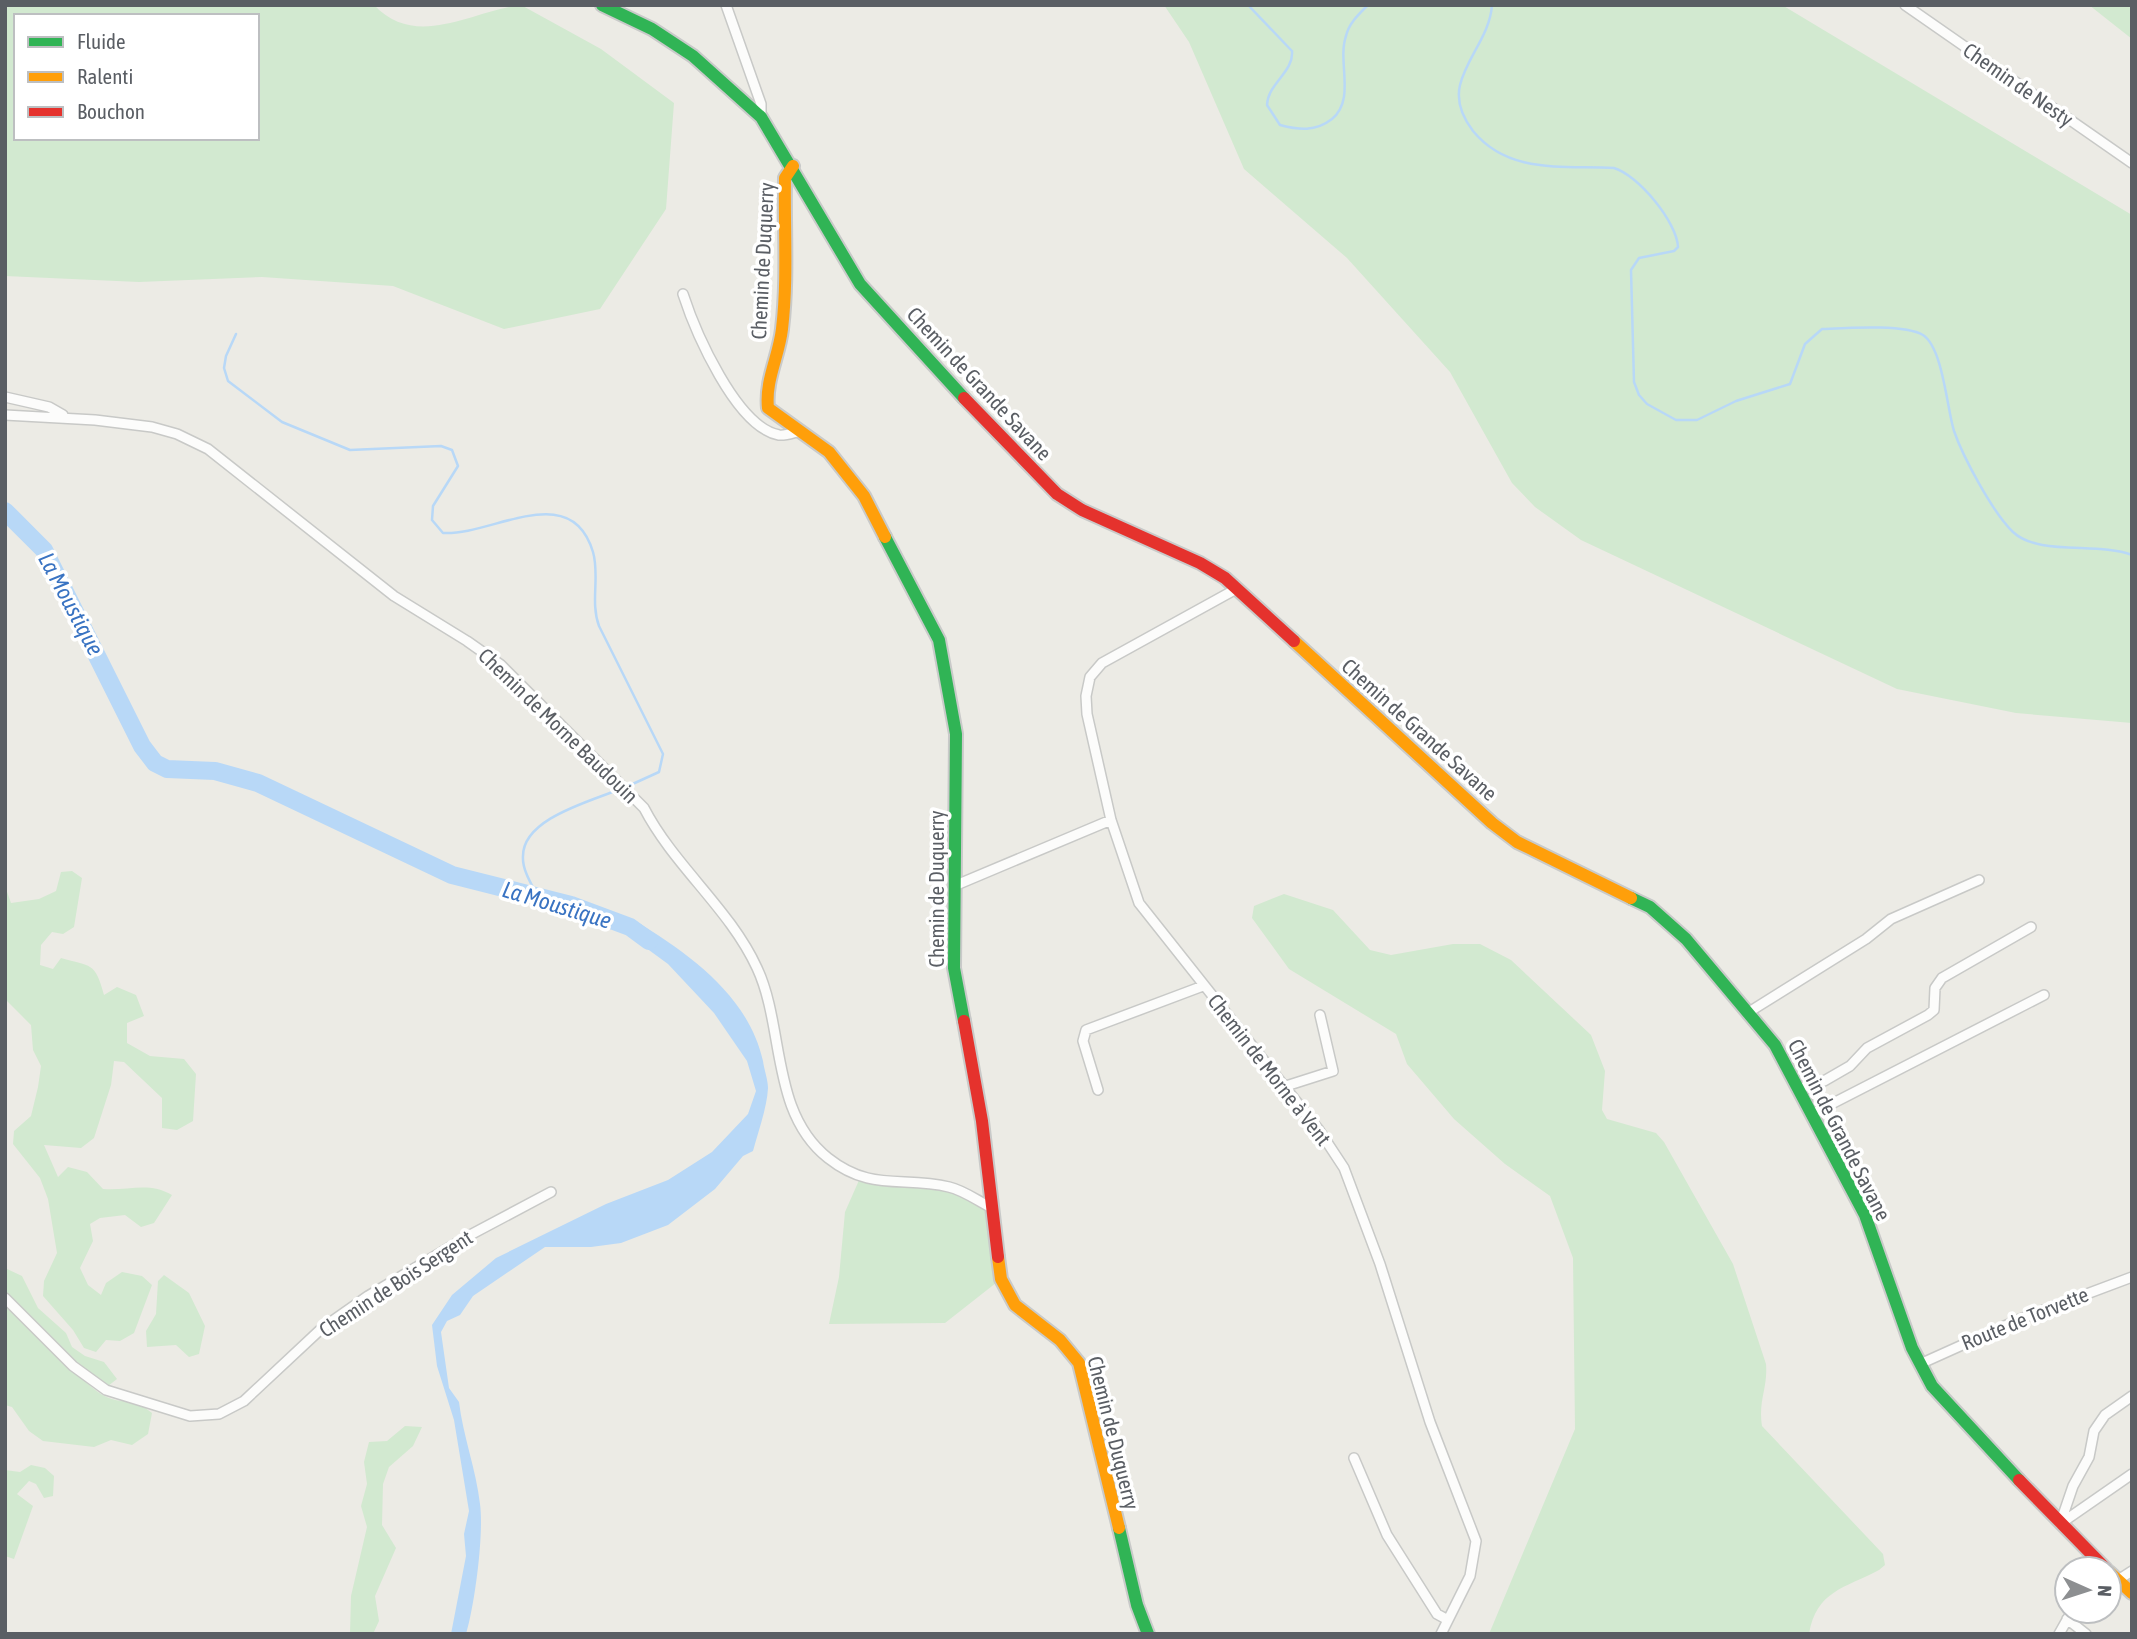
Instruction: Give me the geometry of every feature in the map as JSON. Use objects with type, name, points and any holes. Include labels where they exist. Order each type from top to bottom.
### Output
[{"type":"street","name":"Chemin de Grande Savane","points":[[602,5],[652,29],[693,56],[761,117],[793,166],[860,284],[1037,476],[1057,494],[1082,510],[1200,563],[1238,588],[1492,823],[1517,842],[1650,907],[1665,918],[1749,1012],[1775,1045],[1800,1088],[1864,1215],[1920,1364],[1932,1386],[2090,1555]]},
{"type":"street","points":[[726,5],[761,104],[761,117]]},
{"type":"street","name":"Chemin de Nesty","points":[[1905,5],[2132,163]]},
{"type":"street","name":"Chemin de Duquerry","points":[[793,166],[785,178],[780,345],[767,383],[768,408],[774,415],[829,452],[864,496],[939,640],[956,734],[954,968],[982,1121],[1004,1291],[1022,1315],[1066,1344],[1079,1363],[1137,1605],[1148,1634]]},
{"type":"street","points":[[683,294],[691,319],[738,405],[761,426],[779,435],[801,431]]},
{"type":"street","points":[[5,397],[48,407],[67,417]]},
{"type":"street","name":"Chemin de Morne Baudouin","points":[[5,415],[67,417],[152,427],[177,434],[210,451],[394,596],[501,665],[644,808],[658,835],[744,942],[758,970],[788,1092],[811,1141],[827,1158],[860,1178],[951,1187],[992,1208]]},
{"type":"street","name":"Chemin de Morne à Vent","points":[[1238,588],[1128,646],[1102,663],[1090,677],[1086,696],[1087,714],[1111,820],[1139,903],[1286,1086],[1344,1168],[1380,1264],[1430,1422],[1476,1541],[1470,1576],[1441,1634]]},
{"type":"street","points":[[954,886],[1111,820]]},
{"type":"street","points":[[1749,1012],[1866,939],[1891,919],[1979,880]]},
{"type":"street","points":[[1800,1088],[1824,1081],[1850,1066],[1867,1048],[1928,1015],[1934,1010],[1935,988],[1942,978],[2031,928]]},
{"type":"street","points":[[1098,1090],[1083,1041],[1086,1030],[1203,986]]},
{"type":"street","points":[[1812,1114],[2044,995]]},
{"type":"street","points":[[1286,1086],[1333,1071],[1320,1015]]},
{"type":"street","name":"Chemin de Bois Sergent","points":[[5,1298],[73,1366],[106,1390],[190,1416],[219,1414],[244,1401],[321,1329],[369,1296],[472,1234],[551,1192]]},
{"type":"street","name":"Route de Torvette","points":[[1920,1364],[2020,1319],[2132,1277]]},
{"type":"street","points":[[2060,1524],[2073,1486],[2089,1457],[2094,1431],[2105,1415],[2132,1396]]},
{"type":"street","points":[[1354,1458],[1387,1535],[1437,1614],[1448,1620]]},
{"type":"street","points":[[2060,1524],[2132,1474]]},
{"type":"green space","points":[[5,5],[374,5],[390,18],[408,25],[426,26],[464,20],[521,5],[601,49],[674,103],[666,209],[600,309],[504,329],[393,286],[262,277],[139,282],[5,276]]},
{"type":"green space","points":[[1164,5],[1782,5],[2132,215],[2132,723],[2016,713],[1897,689],[1581,540],[1535,507],[1512,483],[1450,372],[1347,258],[1244,169],[1189,42]]},
{"type":"green space","points":[[2089,5],[2132,5],[2132,39]]},
{"type":"green space","points":[[72,871],[82,878],[74,927],[63,934],[52,932],[41,945],[40,965],[53,969],[61,958],[85,965],[98,976],[104,995],[117,987],[136,995],[144,1016],[127,1023],[127,1043],[150,1056],[184,1059],[196,1074],[193,1121],[177,1130],[162,1128],[162,1098],[124,1062],[114,1061],[111,1085],[94,1138],[81,1148],[44,1145],[58,1177],[68,1167],[87,1172],[103,1189],[147,1187],[172,1195],[154,1223],[141,1227],[125,1215],[100,1218],[90,1224],[93,1241],[80,1268],[88,1285],[101,1295],[106,1283],[122,1272],[142,1276],[152,1285],[134,1333],[120,1341],[106,1340],[96,1352],[84,1348],[73,1330],[43,1296],[44,1281],[57,1253],[48,1199],[40,1178],[13,1144],[14,1131],[31,1116],[41,1066],[33,1050],[31,1025],[5,999],[5,886],[11,903],[39,899],[56,891],[61,872]]},
{"type":"green space","points":[[1284,894],[1333,910],[1370,950],[1391,955],[1453,944],[1480,944],[1511,960],[1591,1035],[1605,1071],[1602,1110],[1607,1119],[1656,1133],[1664,1142],[1733,1264],[1766,1364],[1762,1426],[1883,1554],[1885,1565],[1879,1570],[1844,1587],[1825,1600],[1818,1608],[1809,1634],[1489,1634],[1575,1429],[1573,1258],[1550,1196],[1505,1164],[1454,1119],[1407,1064],[1396,1034],[1289,969],[1252,918],[1254,906]]},
{"type":"green space","points":[[860,1178],[951,1187],[992,1208],[1001,1279],[945,1323],[829,1324],[839,1277],[845,1212]]},
{"type":"green space","points":[[5,1268],[22,1276],[38,1308],[66,1333],[72,1347],[85,1356],[104,1362],[117,1379],[108,1386],[99,1380],[87,1383],[109,1398],[136,1401],[152,1413],[148,1434],[132,1445],[111,1440],[94,1447],[43,1441],[29,1431],[12,1407],[5,1405]]},
{"type":"green space","points":[[164,1275],[189,1293],[205,1326],[199,1354],[189,1357],[176,1345],[147,1347],[146,1331],[156,1314],[158,1281]]},
{"type":"green space","points":[[405,1426],[422,1427],[413,1446],[389,1467],[383,1484],[382,1525],[396,1548],[375,1596],[379,1621],[373,1634],[350,1634],[351,1596],[367,1527],[361,1506],[367,1484],[364,1462],[369,1442],[387,1441]]},
{"type":"green space","points":[[31,1465],[45,1468],[54,1476],[53,1496],[44,1498],[36,1484],[29,1481],[17,1494],[33,1506],[14,1559],[5,1556],[5,1470],[20,1472]]},
{"type":"water","points":[[636,921],[696,963],[714,979],[744,1016],[755,1037],[767,1078],[764,1112],[753,1151],[743,1156],[715,1189],[668,1225],[621,1243],[591,1247],[545,1247],[473,1296],[460,1315],[447,1321],[441,1332],[449,1388],[459,1402],[481,1517],[478,1569],[466,1634],[451,1634],[466,1556],[464,1534],[469,1511],[454,1420],[437,1366],[432,1325],[452,1295],[496,1258],[606,1204],[668,1180],[712,1152],[748,1114],[756,1091],[747,1061],[714,1013],[668,964],[627,934]]},
{"type":"waterway","points":[[1248,5],[1292,51],[1289,65],[1268,97],[1267,105],[1280,125],[1307,129],[1326,123],[1339,111],[1345,91],[1343,57],[1347,31],[1368,5]]},
{"type":"waterway","points":[[1492,5],[1487,26],[1463,75],[1459,91],[1461,110],[1473,131],[1487,145],[1520,161],[1557,167],[1614,168],[1624,172],[1655,201],[1676,237],[1678,247],[1674,251],[1639,258],[1631,270],[1634,382],[1639,395],[1647,404],[1676,420],[1697,420],[1736,401],[1790,384],[1805,344],[1822,329],[1874,328],[1914,332],[1923,335],[1935,352],[1954,431],[1964,455],[1988,499],[2013,532],[2037,544],[2103,549],[2132,555]]},
{"type":"waterway","points":[[236,334],[226,356],[224,368],[228,381],[282,422],[350,450],[441,446],[452,450],[458,466],[433,506],[432,520],[443,533],[463,532],[528,516],[549,514],[567,518],[582,530],[595,561],[595,608],[599,626],[663,754],[659,772],[626,787]]},
{"type":"waterway","name":"La Moustique","points":[[5,511],[44,550],[142,746],[155,763],[167,769],[215,771],[258,783],[452,875],[571,905],[630,927],[649,941]]},
{"type":"waterway","points":[[538,897],[523,861],[526,843],[534,831],[546,821],[577,805],[620,789]]},
{"type":"traffic: fast","points":[[602,5],[652,29],[693,56],[761,117],[860,284],[964,398]]},
{"type":"traffic: fast","points":[[885,537],[939,640],[956,734],[954,968],[964,1021]]},
{"type":"traffic: fast","points":[[1631,898],[1650,907],[1686,939],[1775,1045],[1865,1215],[1912,1348],[1932,1386],[2019,1480]]},
{"type":"traffic: fast","points":[[1119,1528],[1137,1605],[1148,1634]]},
{"type":"traffic: slow","points":[[793,166],[785,178],[784,310],[768,388],[768,408],[829,452],[864,496],[885,537]]},
{"type":"traffic: slow","points":[[1294,641],[1492,823],[1517,842],[1631,898]]},
{"type":"traffic: slow","points":[[998,1257],[1001,1279],[1015,1305],[1060,1340],[1079,1363],[1119,1528]]},
{"type":"traffic: slow","points":[[2123,1585],[2132,1593]]},
{"type":"traffic: jam","points":[[964,398],[1057,494],[1082,510],[1200,563],[1225,578],[1294,641]]},
{"type":"traffic: jam","points":[[964,1021],[982,1121],[998,1257]]},
{"type":"traffic: jam","points":[[2019,1480],[2092,1555]]}]
